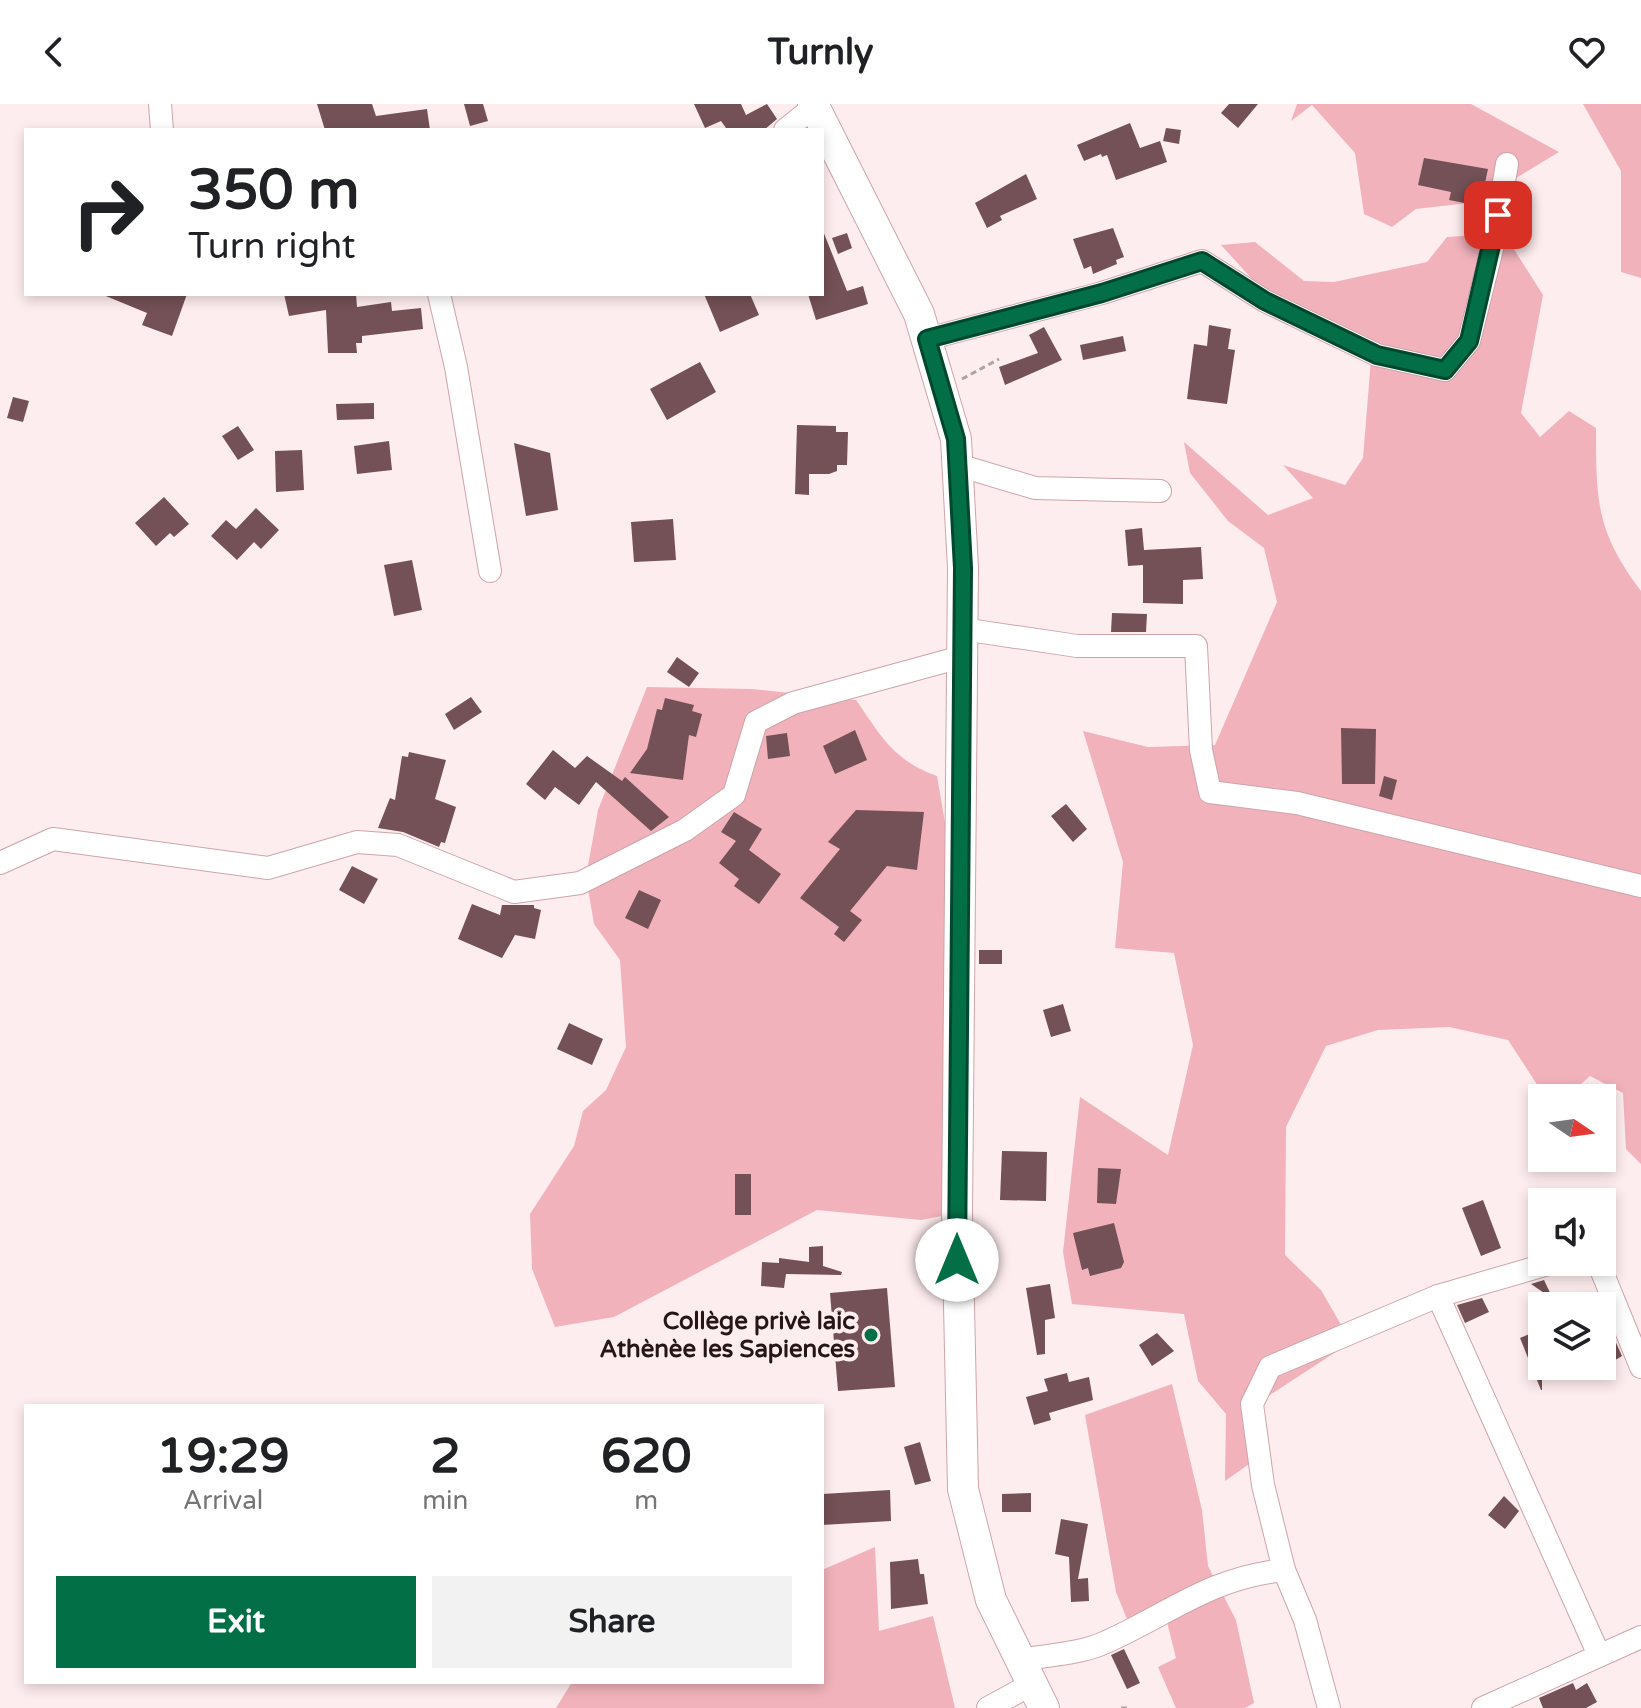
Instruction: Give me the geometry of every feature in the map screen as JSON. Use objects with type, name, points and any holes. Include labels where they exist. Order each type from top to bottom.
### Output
[{"type":"street","points":[[160,104],[162,128]]},
{"type":"street","points":[[787,128],[814,105],[901,274],[927,339],[956,439],[962,643],[957,1283],[963,1489],[991,1600],[1032,1684]]},
{"type":"street","points":[[927,339],[1102,293],[1202,261],[1265,301],[1377,355],[1445,370],[1469,341],[1494,241],[1507,164]]},
{"type":"street","points":[[439,296],[456,367],[490,571]]},
{"type":"street","points":[[958,465],[1035,488],[1160,491]]},
{"type":"street","points":[[0,863],[53,839],[268,868],[357,842],[398,845],[514,892],[580,883],[685,830],[734,795],[756,722],[793,703],[962,643],[1196,646],[1201,750],[1210,792],[1297,803],[1641,886]]},
{"type":"street","points":[[1329,1708],[1305,1620],[1284,1570],[1263,1485],[1252,1404],[1270,1367],[1438,1296],[1528,1270]]},
{"type":"street","points":[[1604,1276],[1641,1367]]},
{"type":"street","points":[[1438,1296],[1599,1655]]},
{"type":"street","points":[[988,1708],[1103,1644],[1221,1584],[1245,1574],[1284,1570]]},
{"type":"street","points":[[1483,1708],[1641,1637]]},
{"type":"path","points":[[941,390],[999,359]]},
{"type":"path","points":[[1121,1708],[1128,1708]]},
{"type":"shaded area","points":[[1297,104],[1471,104],[1559,152],[1477,202],[1416,209],[1392,227],[1364,214],[1355,153],[1312,105],[1291,121]]},
{"type":"shaded area","points":[[1583,104],[1641,104],[1641,278],[1621,272],[1621,171]]},
{"type":"shaded area","points":[[1480,235],[1510,243],[1543,295],[1521,413],[1540,437],[1569,411],[1596,428],[1598,496],[1602,514],[1615,550],[1641,591],[1641,1164],[1626,1149],[1623,1093],[1616,1089],[1616,1084],[1606,1084],[1590,1076],[1581,1084],[1537,1084],[1508,1040],[1449,1027],[1378,1030],[1326,1046],[1286,1127],[1285,1255],[1321,1290],[1351,1342],[1264,1399],[1262,1455],[1225,1481],[1226,1414],[1198,1381],[1184,1314],[1072,1304],[1063,1252],[1080,1097],[1168,1155],[1193,1045],[1174,953],[1115,948],[1123,862],[1083,731],[1148,747],[1215,745],[1277,602],[1264,548],[1228,521],[1190,473],[1184,442],[1268,515],[1313,498],[1283,465],[1345,485],[1363,458],[1371,359],[1342,351],[1329,322],[1263,291],[1221,245],[1255,242],[1304,281],[1334,282],[1427,262],[1447,237]]},
{"type":"shaded area","points":[[647,687],[752,689],[856,700],[881,736],[899,755],[937,776],[958,898],[957,1213],[921,1220],[817,1210],[614,1317],[555,1327],[532,1269],[530,1214],[574,1146],[583,1111],[606,1090],[626,1047],[620,960],[594,924],[586,877],[598,810]]},
{"type":"shaded area","points":[[1172,1384],[1202,1510],[1208,1566],[1236,1620],[1254,1703],[1245,1708],[1176,1708],[1158,1667],[1176,1658],[1165,1614],[1129,1624],[1116,1592],[1085,1415]]},
{"type":"shaded area","points":[[875,1547],[879,1631],[933,1616],[955,1708],[556,1708],[571,1684],[824,1684],[824,1569]]},
{"type":"building","points":[[317,104],[372,104],[376,116],[427,109],[430,128],[324,128]]},
{"type":"building","points":[[464,104],[483,104],[488,121],[470,126]]},
{"type":"building","points":[[694,104],[741,104],[746,115],[767,104],[777,119],[766,128],[726,128],[721,121],[705,128]]},
{"type":"building","points":[[1229,104],[1258,104],[1238,128],[1221,113]]},
{"type":"building","points":[[1130,123],[1140,148],[1160,141],[1167,162],[1116,180],[1107,155],[1102,157],[1101,154],[1084,161],[1077,145]]},
{"type":"building","points":[[1166,128],[1181,130],[1179,144],[1163,141]]},
{"type":"building","points":[[1424,158],[1488,169],[1480,206],[1449,200],[1451,192],[1418,185]]},
{"type":"building","points":[[1026,174],[1037,199],[1000,216],[1002,220],[987,228],[975,203]]},
{"type":"building","points":[[1113,228],[1124,257],[1116,260],[1117,264],[1093,274],[1091,266],[1084,269],[1073,239]]},
{"type":"building","points":[[847,233],[852,248],[838,254],[832,238]]},
{"type":"building","points":[[824,234],[847,291],[863,286],[868,304],[816,320],[809,296],[824,296]]},
{"type":"building","points":[[106,296],[186,296],[172,336],[142,325],[147,313]]},
{"type":"building","points":[[284,296],[356,296],[357,307],[391,302],[392,311],[421,308],[423,329],[362,336],[362,343],[356,343],[357,353],[328,353],[326,310],[289,316]]},
{"type":"building","points":[[705,296],[751,296],[759,315],[720,332]]},
{"type":"building","points":[[1209,325],[1231,329],[1228,349],[1235,350],[1227,404],[1187,399],[1194,344],[1207,346]]},
{"type":"building","points":[[1044,327],[1062,360],[1005,385],[999,367],[1038,353],[1029,335]]},
{"type":"building","points":[[1123,336],[1126,351],[1083,360],[1080,345]]},
{"type":"building","points":[[700,362],[716,392],[667,420],[650,389]]},
{"type":"building","points":[[13,397],[29,401],[23,422],[7,418]]},
{"type":"building","points":[[374,403],[374,419],[337,420],[336,404]]},
{"type":"building","points":[[797,425],[836,426],[836,432],[848,432],[847,465],[837,465],[837,471],[829,474],[809,474],[809,495],[795,494]]},
{"type":"building","points":[[238,426],[254,450],[238,460],[222,436]]},
{"type":"building","points":[[389,441],[392,470],[357,474],[354,446]]},
{"type":"building","points":[[514,443],[550,453],[558,510],[526,516]]},
{"type":"building","points":[[302,450],[304,490],[276,492],[275,451]]},
{"type":"building","points":[[164,497],[189,524],[174,537],[170,533],[156,546],[135,523]]},
{"type":"building","points":[[256,508],[279,530],[261,549],[254,542],[237,560],[211,536],[226,520],[236,529]]},
{"type":"building","points":[[673,519],[676,560],[634,562],[631,522]]},
{"type":"building","points":[[1142,528],[1144,550],[1201,547],[1203,579],[1183,580],[1183,604],[1143,603],[1143,565],[1128,566],[1125,530]]},
{"type":"building","points":[[412,560],[422,610],[394,616],[384,565]]},
{"type":"building","points":[[1112,613],[1147,614],[1146,632],[1111,632]]},
{"type":"building","points":[[677,657],[699,673],[689,687],[667,672]]},
{"type":"building","points":[[471,697],[482,712],[454,730],[445,714]]},
{"type":"building","points":[[665,698],[694,705],[692,711],[702,714],[696,737],[689,735],[683,780],[630,773],[647,749],[657,709],[662,710]]},
{"type":"building","points":[[1341,728],[1376,729],[1375,784],[1342,784]]},
{"type":"building","points":[[855,730],[867,760],[835,774],[823,746]]},
{"type":"building","points":[[787,733],[790,756],[768,759],[766,736]]},
{"type":"building","points":[[553,750],[575,768],[587,756],[622,781],[625,777],[669,817],[651,831],[596,782],[579,805],[555,787],[545,800],[526,784]]},
{"type":"building","points":[[409,752],[446,760],[435,799],[456,807],[445,843],[441,842],[439,847],[403,832],[378,828],[390,798],[395,800],[402,756],[408,757]]},
{"type":"building","points":[[1384,776],[1397,780],[1392,800],[1379,796]]},
{"type":"building","points":[[1066,804],[1087,829],[1073,842],[1051,816]]},
{"type":"building","points":[[856,810],[924,812],[917,870],[887,866],[850,911],[862,920],[844,942],[834,934],[839,927],[800,898],[840,849],[828,842]]},
{"type":"building","points":[[734,812],[762,829],[749,850],[781,874],[759,904],[734,886],[739,879],[719,863],[736,841],[721,832]]},
{"type":"building","points":[[352,866],[378,879],[364,904],[339,890]]},
{"type":"building","points":[[639,890],[661,900],[648,929],[625,918]]},
{"type":"building","points":[[472,904],[500,915],[502,905],[534,905],[534,908],[541,910],[535,939],[515,935],[502,958],[458,939]]},
{"type":"building","points":[[979,950],[1002,950],[1002,964],[979,964]]},
{"type":"building","points":[[1063,1004],[1071,1031],[1051,1037],[1043,1010]]},
{"type":"building","points":[[569,1023],[603,1039],[592,1065],[557,1049]]},
{"type":"building","points":[[1002,1151],[1047,1152],[1046,1201],[1000,1200]]},
{"type":"building","points":[[1098,1168],[1121,1169],[1116,1204],[1097,1203]]},
{"type":"building","points":[[735,1174],[751,1174],[751,1215],[735,1215]]},
{"type":"building","points":[[1483,1200],[1501,1248],[1481,1256],[1462,1208]]},
{"type":"building","points":[[1114,1223],[1124,1262],[1121,1268],[1090,1276],[1088,1268],[1082,1270],[1073,1233]]},
{"type":"building","points":[[823,1246],[823,1266],[842,1272],[841,1275],[786,1274],[784,1288],[761,1286],[762,1262],[779,1263],[779,1258],[809,1262],[809,1247]]},
{"type":"building","points":[[1544,1280],[1550,1292],[1543,1292],[1531,1284]]},
{"type":"building","points":[[1050,1284],[1055,1318],[1045,1320],[1045,1354],[1037,1355],[1026,1288]]},
{"type":"building","points":[[887,1288],[895,1387],[838,1391],[830,1293]]},
{"type":"building","points":[[1482,1298],[1489,1312],[1465,1323],[1457,1305]]},
{"type":"building","points":[[1157,1333],[1174,1351],[1152,1366],[1139,1345]]},
{"type":"building","points":[[1528,1335],[1528,1358],[1520,1338]]},
{"type":"building","points":[[1616,1343],[1622,1356],[1616,1360]]},
{"type":"building","points":[[1067,1373],[1069,1382],[1089,1377],[1093,1400],[1049,1413],[1051,1420],[1034,1425],[1026,1397],[1048,1391],[1044,1379]]},
{"type":"building","points":[[920,1442],[931,1481],[915,1485],[904,1447]]},
{"type":"building","points":[[890,1490],[891,1521],[824,1525],[824,1494]]},
{"type":"building","points":[[1031,1493],[1031,1512],[1002,1512],[1002,1494]]},
{"type":"building","points":[[1504,1496],[1519,1511],[1505,1529],[1488,1515]]},
{"type":"building","points":[[1061,1519],[1088,1524],[1078,1579],[1088,1578],[1089,1601],[1071,1602],[1069,1557],[1055,1554]]},
{"type":"building","points":[[918,1559],[920,1574],[924,1574],[928,1604],[891,1609],[890,1562]]},
{"type":"building","points":[[1124,1649],[1140,1683],[1127,1689],[1111,1655]]},
{"type":"building","points":[[1573,1683],[1576,1690],[1587,1683],[1597,1702],[1586,1708],[1543,1708],[1539,1698]]},
{"type":"place","name":"Collège privè laic Athènèe les Sapiences","points":[[871,1335]]},
{"type":"route","points":[[957,1260],[963,568],[956,439],[927,339],[1102,293],[1202,261],[1265,301],[1377,355],[1445,370],[1469,341],[1498,215]]}]
